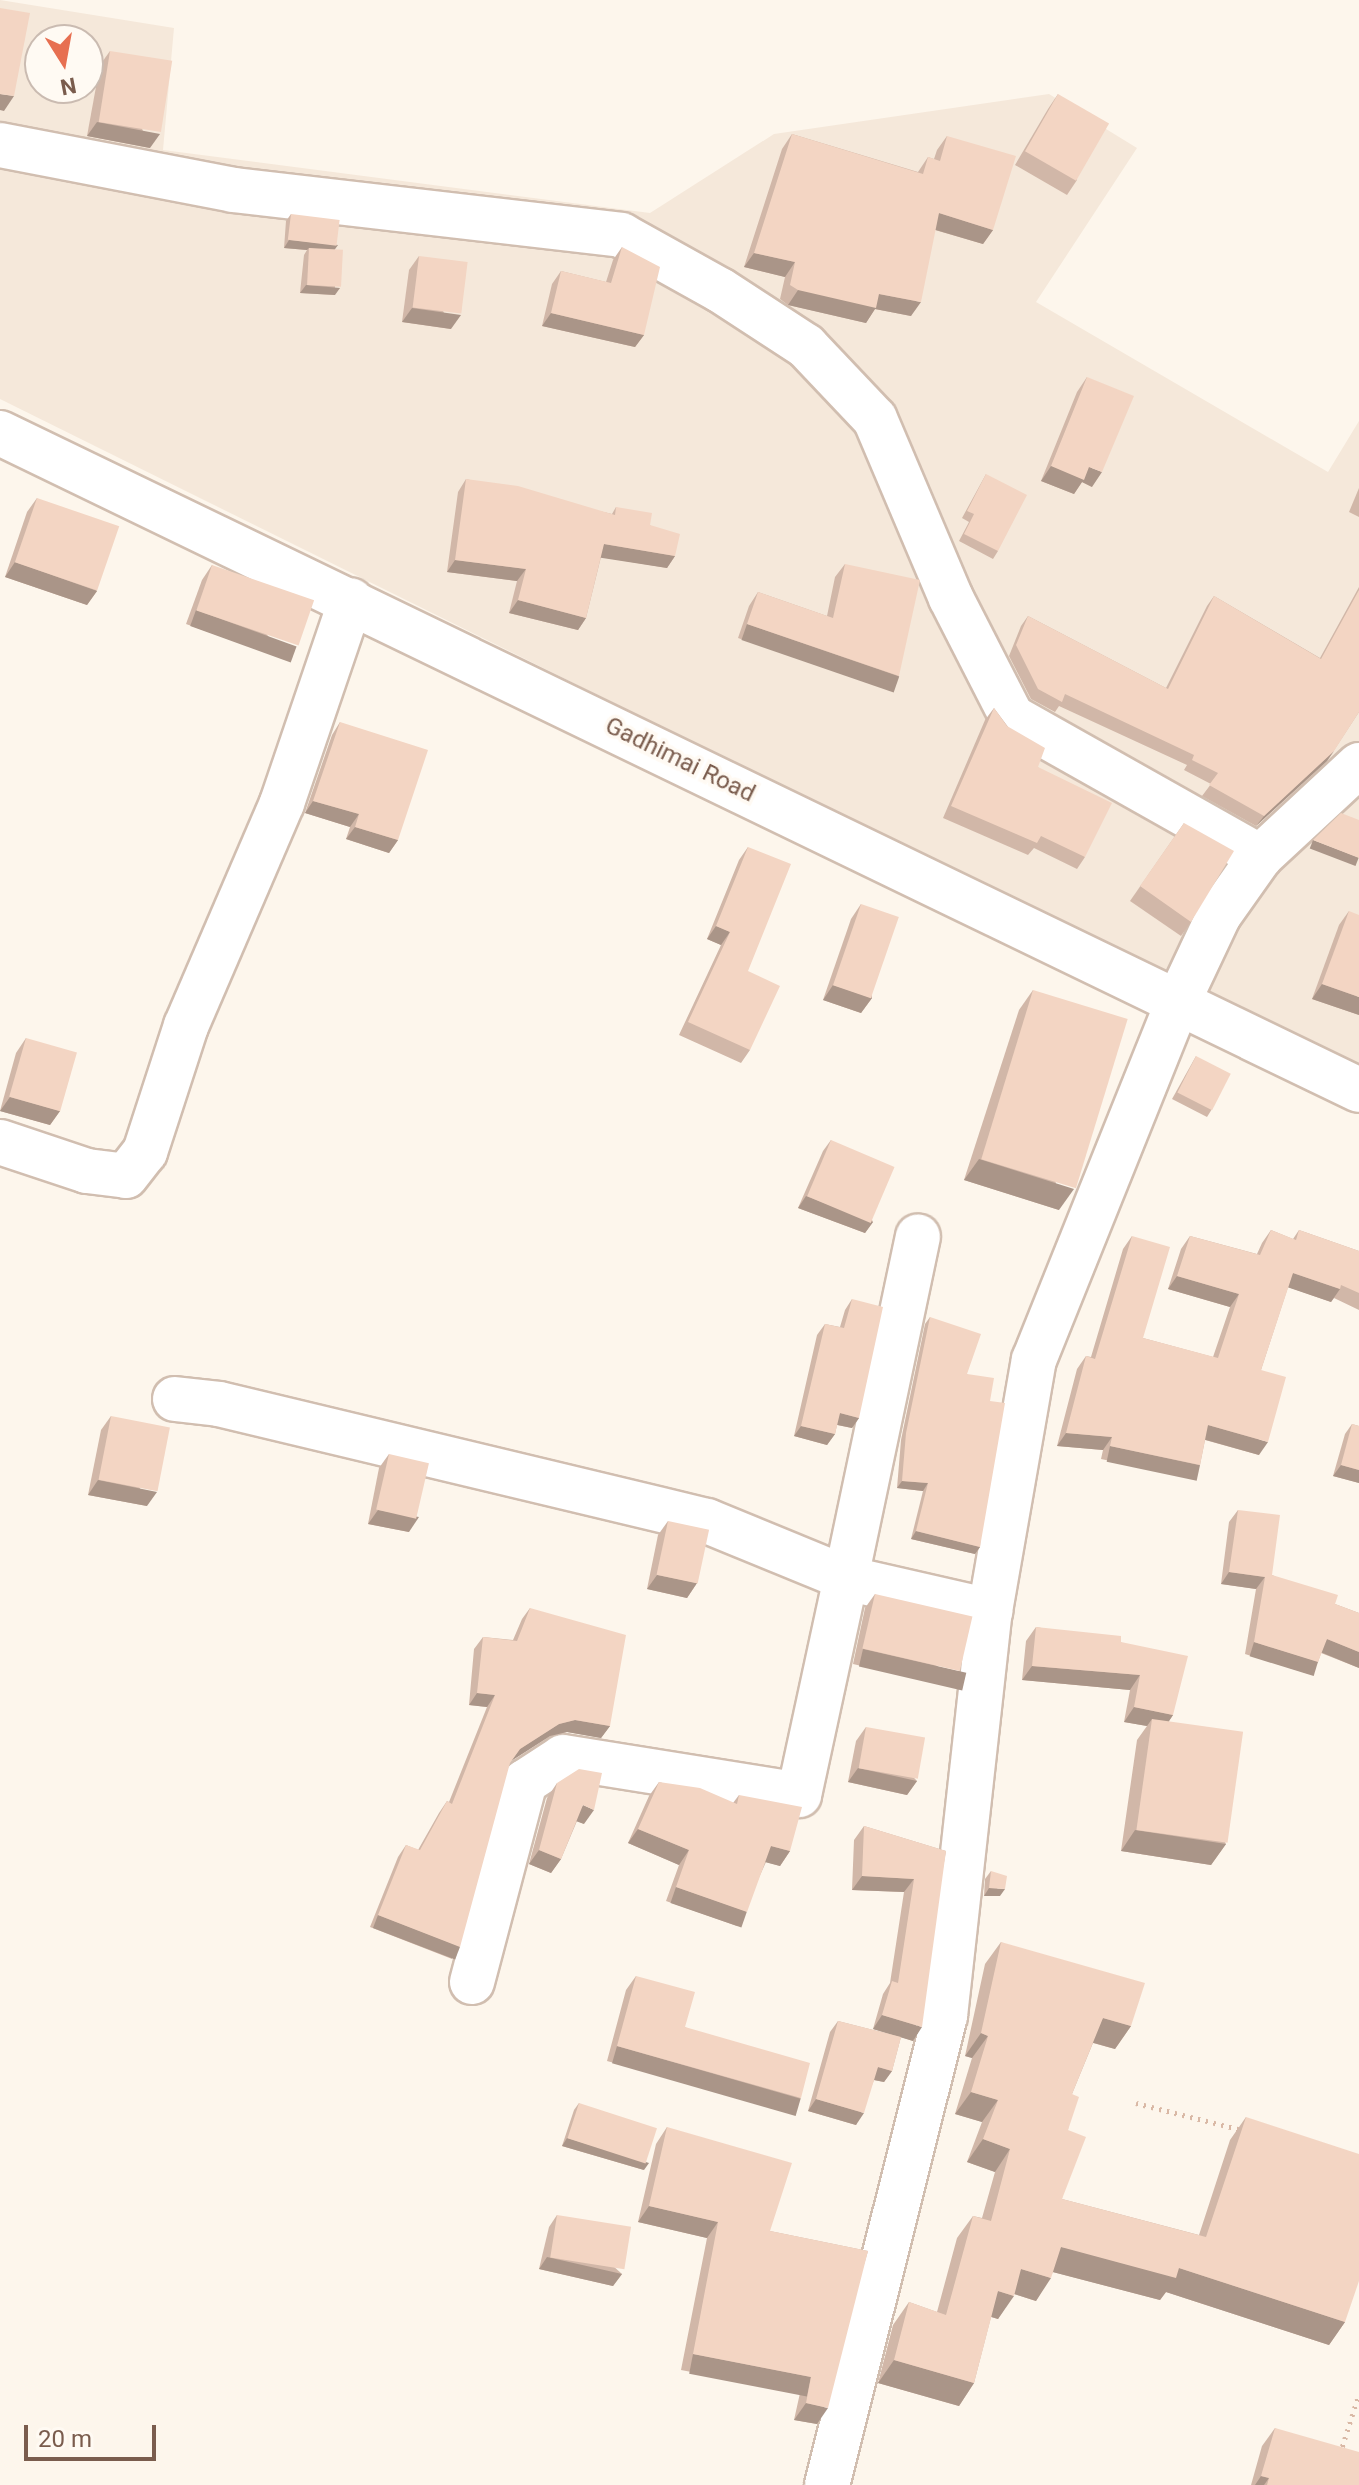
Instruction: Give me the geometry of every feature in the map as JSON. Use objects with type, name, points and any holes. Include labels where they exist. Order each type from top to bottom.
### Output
[{"type":"street","points":[[0,145],[233,190],[621,235],[720,290],[806,346],[875,419],[951,598],[1012,717],[1260,857]]},
{"type":"street","name":"Gadhimai Road","points":[[0,433],[351,600],[1359,1090]]},
{"type":"street","points":[[0,1142],[87,1171],[126,1176],[145,1152],[186,1026],[282,803],[351,600]]},
{"type":"street","points":[[827,2485],[945,2016],[990,1611],[1034,1360],[1178,1002],[1219,915],[1260,857],[1359,765]]},
{"type":"street","points":[[472,1982],[525,1782],[563,1757],[799,1795],[918,1236]]},
{"type":"street","points":[[175,1399],[219,1404],[707,1521],[846,1578],[990,1611]]},
{"type":"path","points":[[1136,2103],[1255,2133]]},
{"type":"path","points":[[1335,2470],[1359,2394]]},
{"type":"shaded area","points":[[0,0],[174,28],[163,150],[650,213],[774,134],[1049,94],[1137,148],[1036,302],[1328,472],[1359,421],[1359,1072],[0,399]]},
{"type":"building","points":[[0,8],[30,13],[28,24],[24,24],[24,44],[14,96],[0,94]]},
{"type":"building","points":[[110,51],[172,61],[161,132],[99,122]]},
{"type":"building","points":[[1058,94],[1109,124],[1076,181],[1025,151]]},
{"type":"building","points":[[792,134],[923,174],[928,157],[940,161],[947,136],[1016,156],[993,230],[939,213],[921,302],[879,294],[876,308],[798,290],[790,285],[795,262],[754,253]]},
{"type":"building","points":[[291,214],[340,220],[336,246],[288,240]]},
{"type":"building","points":[[622,247],[660,267],[644,335],[551,313],[561,271],[611,283]]},
{"type":"building","points":[[309,248],[343,250],[341,287],[307,285]]},
{"type":"building","points":[[419,256],[468,262],[461,314],[413,308]]},
{"type":"building","points":[[1087,377],[1134,396],[1102,472],[1089,467],[1084,480],[1051,466]]},
{"type":"building","points":[[986,474],[1027,495],[998,551],[964,534],[974,514],[967,511]]},
{"type":"building","points":[[466,479],[518,486],[615,515],[616,507],[652,513],[650,525],[680,534],[675,556],[604,544],[586,618],[518,600],[526,569],[455,560]]},
{"type":"building","points":[[37,498],[119,526],[97,591],[15,562]]},
{"type":"building","points":[[845,564],[920,580],[899,676],[747,624],[758,592],[833,618]]},
{"type":"building","points":[[212,565],[314,600],[298,646],[196,610]]},
{"type":"building","points":[[1359,590],[1359,712],[1334,751],[1264,816],[1209,785],[1218,773],[1192,760],[1194,755],[1065,694],[1062,702],[1038,689],[1016,645],[1028,616],[1168,689],[1214,596],[1321,659]]},
{"type":"building","points":[[994,708],[1007,726],[1045,748],[1038,767],[1112,803],[1085,857],[1041,836],[1037,843],[951,806]]},
{"type":"building","points":[[340,722],[428,750],[398,840],[355,827],[359,814],[313,801]]},
{"type":"building","points":[[1341,813],[1359,820],[1359,858],[1313,840]]},
{"type":"building","points":[[1184,823],[1234,851],[1191,922],[1140,886]]},
{"type":"building","points":[[748,847],[791,864],[748,971],[780,986],[750,1050],[688,1022],[730,932],[716,926]]},
{"type":"building","points":[[861,904],[899,917],[871,998],[833,985]]},
{"type":"building","points":[[1349,911],[1359,915],[1359,997],[1322,984]]},
{"type":"building","points":[[1033,990],[1128,1019],[1076,1188],[981,1159]]},
{"type":"building","points":[[26,1038],[77,1053],[60,1111],[9,1097]]},
{"type":"building","points":[[1196,1056],[1231,1074],[1212,1110],[1177,1093]]},
{"type":"building","points":[[831,1140],[895,1167],[871,1223],[807,1196]]},
{"type":"building","points":[[1271,1230],[1296,1240],[1299,1230],[1359,1251],[1359,1293],[1341,1285],[1340,1289],[1293,1273],[1261,1370],[1286,1377],[1268,1442],[1208,1425],[1200,1465],[1110,1446],[1112,1437],[1066,1433],[1086,1356],[1095,1359],[1132,1236],[1170,1247],[1143,1338],[1218,1358],[1239,1294],[1177,1276],[1190,1236],[1260,1255]]},
{"type":"building","points":[[852,1299],[883,1307],[859,1418],[840,1413],[835,1434],[801,1426],[825,1324],[844,1328]]},
{"type":"building","points":[[930,1317],[981,1334],[967,1374],[994,1378],[990,1401],[1005,1403],[980,1547],[916,1531],[928,1483],[902,1481],[906,1433]]},
{"type":"building","points":[[111,1416],[170,1427],[157,1491],[99,1480]]},
{"type":"building","points":[[1352,1424],[1359,1426],[1359,1470],[1341,1465]]},
{"type":"building","points":[[389,1454],[429,1463],[416,1519],[376,1510]]},
{"type":"building","points":[[1238,1510],[1280,1515],[1272,1575],[1338,1595],[1335,1604],[1359,1613],[1359,1652],[1327,1639],[1318,1662],[1254,1642],[1265,1577],[1229,1572]]},
{"type":"building","points":[[668,1521],[709,1530],[698,1584],[657,1575]]},
{"type":"building","points":[[875,1594],[972,1616],[960,1671],[862,1649]]},
{"type":"building","points":[[530,1608],[626,1635],[610,1726],[575,1720],[559,1724],[520,1749],[510,1763],[460,1947],[378,1915],[406,1845],[420,1850],[447,1801],[452,1804],[495,1695],[477,1693],[483,1637],[517,1641]]},
{"type":"building","points":[[1036,1627],[1121,1636],[1121,1642],[1188,1656],[1173,1715],[1134,1707],[1140,1675],[1032,1666]]},
{"type":"building","points":[[1152,1719],[1243,1732],[1228,1843],[1136,1830]]},
{"type":"building","points":[[866,1727],[925,1737],[918,1779],[859,1768]]},
{"type":"building","points":[[579,1769],[602,1773],[594,1810],[583,1805],[561,1859],[539,1850],[557,1783]]},
{"type":"building","points":[[659,1782],[700,1788],[737,1804],[739,1795],[802,1807],[790,1851],[771,1846],[747,1912],[676,1887],[689,1850],[638,1829]]},
{"type":"building","points":[[864,1826],[946,1851],[922,2027],[882,2015],[892,1981],[898,1983],[914,1879],[862,1876]]},
{"type":"building","points":[[991,1871],[1007,1876],[1005,1889],[989,1888]]},
{"type":"building","points":[[1001,1942],[1145,1983],[1131,2026],[1103,2018],[1072,2094],[1079,2097],[1068,2130],[1086,2137],[1062,2199],[1206,2237],[1246,2117],[1359,2154],[1359,2281],[1345,2322],[1179,2268],[1176,2278],[1061,2247],[1051,2278],[1021,2269],[1014,2296],[998,2291],[974,2383],[894,2360],[909,2302],[946,2315],[973,2216],[991,2221],[1010,2149],[983,2139],[998,2100],[971,2092],[988,2036],[981,2033]]},
{"type":"building","points":[[636,1976],[695,1992],[685,2027],[810,2063],[801,2098],[617,2046]]},
{"type":"building","points":[[838,2021],[901,2037],[892,2071],[878,2067],[864,2113],[816,2099]]},
{"type":"building","points":[[579,2103],[657,2128],[646,2164],[568,2138]]},
{"type":"building","points":[[667,2127],[792,2163],[770,2231],[868,2251],[828,2408],[806,2403],[811,2377],[693,2354],[718,2222],[649,2206]]},
{"type":"building","points":[[557,2215],[631,2227],[624,2269],[550,2257]]},
{"type":"building","points":[[1275,2428],[1359,2452],[1359,2485],[1267,2485],[1269,2478],[1261,2476]]}]
